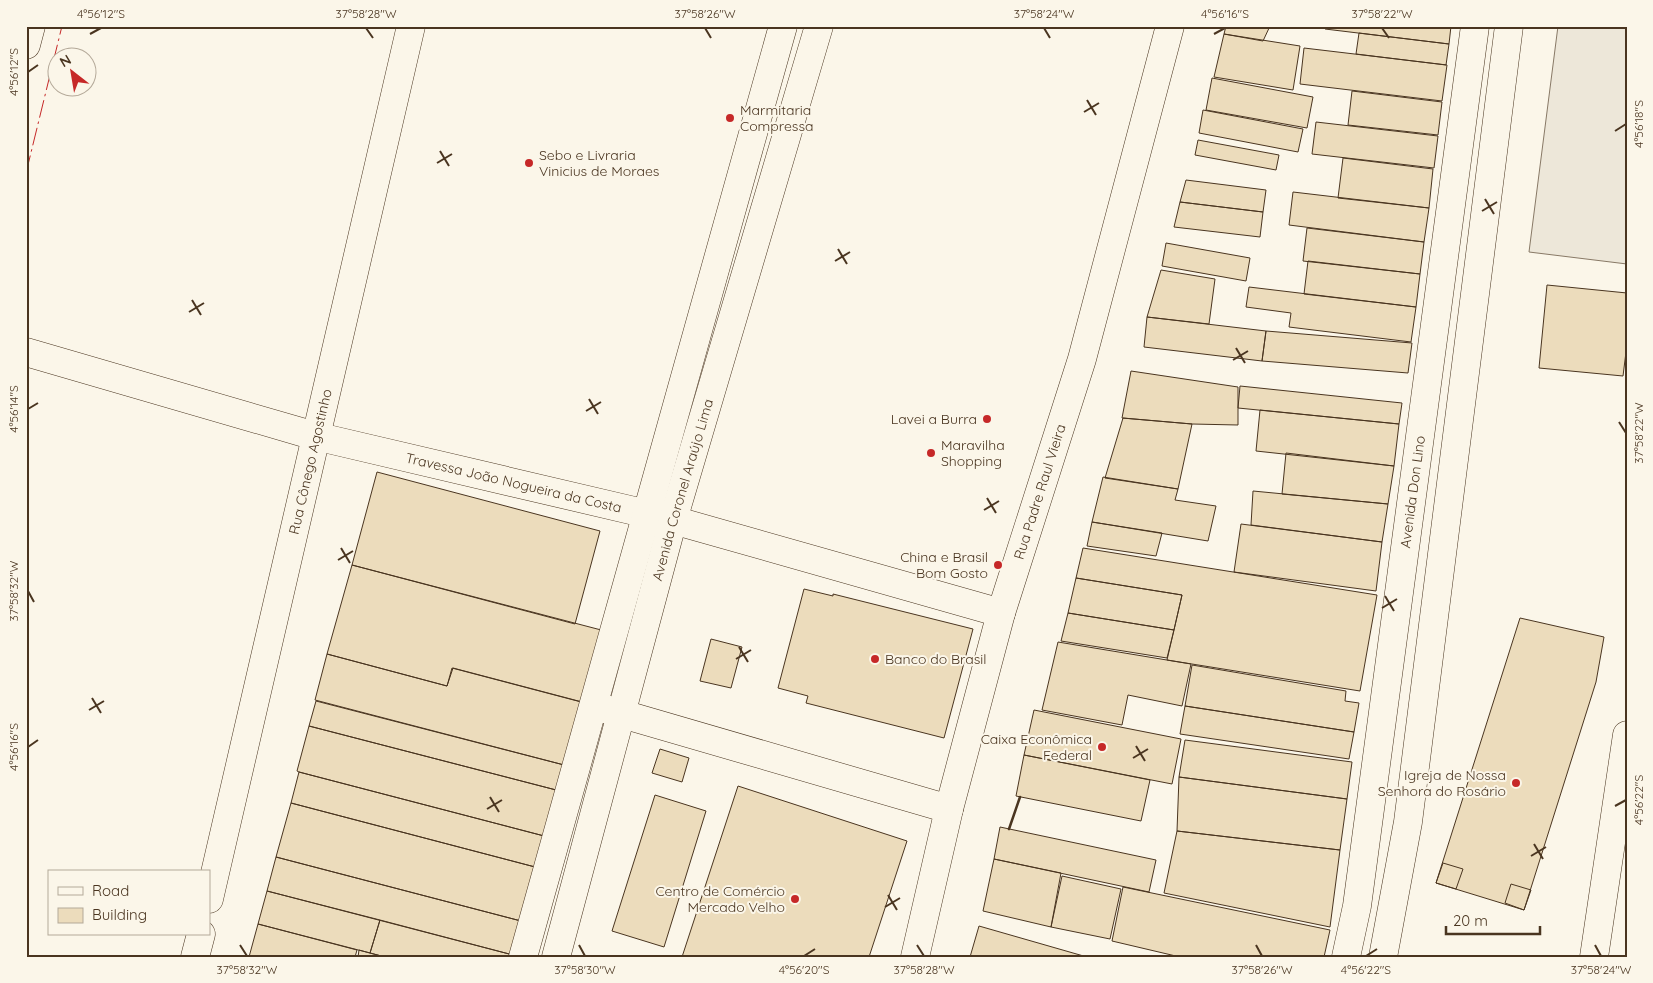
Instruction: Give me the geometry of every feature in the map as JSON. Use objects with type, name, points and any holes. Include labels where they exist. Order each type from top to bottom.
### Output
[{"type":"street","points":[[26,45],[31,26]]},
{"type":"street","name":"Rua Cônego Agostinho","points":[[210,894],[411,26]]},
{"type":"street","name":"Avenida Coronel Araújo Lima","points":[[523,957],[783,26]]},
{"type":"street","name":"Avenida Coronel Araújo Lima","points":[[556,957],[673,520],[819,26]]},
{"type":"street","name":"Rua Padre Raul Vieira","points":[[915,957],[949,809],[1001,613],[1082,359],[1170,26]]},
{"type":"street","name":"Avenida Don Lino","points":[[1346,957],[1357,906],[1475,26]]},
{"type":"street","points":[[1383,957],[1408,822],[1509,26]]},
{"type":"street","points":[[716,263],[747,271]]},
{"type":"street","name":"Travessa João Nogueira da Costa","points":[[26,352],[315,436],[673,520],[1001,613]]},
{"type":"street","points":[[594,707],[949,809]]},
{"type":"street","points":[[1594,957],[1627,735]]},
{"type":"street","points":[[195,957],[200,936]]},
{"type":"shaded area","points":[[1558,26],[1627,26],[1627,264],[1529,252]]},
{"type":"building","points":[[1226,26],[1270,26],[1263,41],[1224,34]]},
{"type":"building","points":[[1326,26],[1451,26],[1449,44],[1325,29]]},
{"type":"building","points":[[1359,33],[1449,44],[1446,65],[1356,54]]},
{"type":"building","points":[[1224,34],[1300,46],[1293,90],[1214,77]]},
{"type":"building","points":[[1304,48],[1447,65],[1442,101],[1300,84]]},
{"type":"building","points":[[1212,78],[1313,97],[1307,128],[1206,110]]},
{"type":"building","points":[[1352,91],[1442,102],[1438,135],[1348,125]]},
{"type":"building","points":[[1203,110],[1303,129],[1298,152],[1199,133]]},
{"type":"building","points":[[1316,122],[1438,136],[1434,168],[1312,154]]},
{"type":"building","points":[[1198,140],[1279,155],[1276,170],[1195,155]]},
{"type":"building","points":[[1343,158],[1433,169],[1429,208],[1338,198]]},
{"type":"building","points":[[1186,180],[1266,190],[1263,212],[1180,202]]},
{"type":"building","points":[[1293,192],[1429,208],[1424,242],[1289,225]]},
{"type":"building","points":[[1180,202],[1263,212],[1260,237],[1174,227]]},
{"type":"building","points":[[1307,228],[1424,242],[1420,274],[1303,261]]},
{"type":"building","points":[[1166,243],[1250,258],[1246,281],[1162,266]]},
{"type":"building","points":[[1308,261],[1420,274],[1416,307],[1304,294]]},
{"type":"building","points":[[1161,270],[1215,279],[1209,324],[1147,317]]},
{"type":"building","points":[[1547,285],[1627,293],[1627,344],[1623,376],[1539,368]]},
{"type":"building","points":[[1249,287],[1416,307],[1411,342],[1289,327],[1291,313],[1246,307]]},
{"type":"building","points":[[1147,317],[1266,331],[1262,361],[1144,347]]},
{"type":"building","points":[[1266,331],[1412,343],[1408,373],[1262,361]]},
{"type":"building","points":[[1131,371],[1238,387],[1238,425],[1192,424],[1122,418]]},
{"type":"building","points":[[1240,386],[1402,403],[1399,424],[1238,408]]},
{"type":"building","points":[[1260,410],[1399,424],[1394,466],[1256,451]]},
{"type":"building","points":[[1123,418],[1192,424],[1178,489],[1105,478]]},
{"type":"building","points":[[1286,453],[1394,466],[1388,504],[1282,494]]},
{"type":"building","points":[[377,472],[600,531],[575,624],[352,565]]},
{"type":"building","points":[[1103,477],[1178,489],[1175,500],[1216,506],[1208,541],[1092,522]]},
{"type":"building","points":[[1253,491],[1388,504],[1382,542],[1251,525]]},
{"type":"building","points":[[1092,522],[1162,533],[1156,556],[1087,546]]},
{"type":"building","points":[[1241,524],[1382,542],[1376,591],[1234,572]]},
{"type":"building","points":[[1083,548],[1377,595],[1360,691],[1167,660],[1182,595],[1076,578]]},
{"type":"building","points":[[352,565],[605,631],[586,703],[453,668],[447,686],[327,654]]},
{"type":"building","points":[[1076,578],[1182,595],[1174,630],[1068,613]]},
{"type":"building","name":"Banco do Brasil","points":[[804,589],[833,596],[833,594],[973,629],[944,738],[806,703],[808,696],[778,688]]},
{"type":"building","points":[[1068,613],[1174,630],[1167,658],[1061,641]]},
{"type":"building","name":"Igreja de Nossa Senhora do Rosário","points":[[1520,618],[1604,637],[1596,682],[1524,910],[1436,883]]},
{"type":"building","points":[[711,639],[742,647],[731,688],[700,681]]},
{"type":"building","points":[[1058,642],[1191,664],[1182,706],[1128,695],[1122,725],[1042,710]]},
{"type":"building","points":[[327,654],[447,686],[452,668],[585,703],[568,766],[315,700]]},
{"type":"building","points":[[1192,665],[1346,691],[1345,701],[1359,703],[1354,732],[1185,706]]},
{"type":"building","points":[[316,701],[568,766],[560,791],[309,726]]},
{"type":"building","points":[[1185,706],[1354,732],[1349,759],[1180,734]]},
{"type":"building","name":"Caixa Econômica Federal","points":[[1034,710],[1181,739],[1172,784],[1024,755]]},
{"type":"building","points":[[309,726],[560,791],[548,837],[299,772],[297,771]]},
{"type":"building","points":[[1185,740],[1352,762],[1347,799],[1179,777]]},
{"type":"building","points":[[660,749],[689,758],[682,782],[652,773]]},
{"type":"building","points":[[1024,755],[1150,780],[1141,821],[1016,796]]},
{"type":"building","points":[[299,772],[548,837],[539,868],[291,803]]},
{"type":"building","points":[[1179,777],[1347,799],[1340,850],[1177,831]]},
{"type":"building","name":"Centro de Comércio Mercado Velho","points":[[738,786],[907,841],[869,957],[682,957]]},
{"type":"building","points":[[655,795],[706,811],[664,947],[612,931]]},
{"type":"building","points":[[291,803],[535,867],[521,921],[276,857]]},
{"type":"building","points":[[1000,827],[1156,860],[1149,892],[994,859]]},
{"type":"building","points":[[1177,831],[1340,850],[1330,927],[1164,893]]},
{"type":"building","points":[[276,857],[521,921],[513,955],[267,891]]},
{"type":"building","points":[[994,859],[1061,873],[1051,927],[983,911]]},
{"type":"building","points":[[1443,863],[1463,869],[1456,889],[1436,883]]},
{"type":"building","points":[[1062,876],[1121,889],[1110,939],[1051,927]]},
{"type":"building","points":[[1511,884],[1531,890],[1524,910],[1505,903]]},
{"type":"building","points":[[1123,887],[1330,930],[1324,957],[1180,957],[1112,941]]},
{"type":"building","points":[[267,891],[380,920],[370,953],[258,924]]},
{"type":"building","points":[[380,920],[513,955],[513,957],[385,957],[370,953]]},
{"type":"building","points":[[258,924],[357,950],[355,957],[249,957]]},
{"type":"building","points":[[979,926],[1087,957],[970,957]]},
{"type":"building","points":[[359,950],[370,953],[385,957],[358,957]]},
{"type":"wall","points":[[1009,829],[1020,797]]},
{"type":"power","points":[[26,173],[62,26]]},
{"type":"place","name":"Marmitaria Compressa","points":[[730,118]]},
{"type":"place","name":"Sebo e Livraria Vinicius de Moraes","points":[[529,163]]},
{"type":"place","name":"Lavei a Burra","points":[[987,419]]},
{"type":"place","name":"Maravilha Shopping","points":[[931,453]]},
{"type":"place","name":"China e Brasil Bom Gosto","points":[[998,565]]},
{"type":"place","name":"Banco do Brasil","points":[[875,659]]},
{"type":"place","name":"Caixa Econômica Federal","points":[[1102,747]]},
{"type":"place","name":"Igreja de Nossa Senhora do Rosário","points":[[1516,783]]},
{"type":"place","name":"Centro de Comércio Mercado Velho","points":[[795,899]]}]
